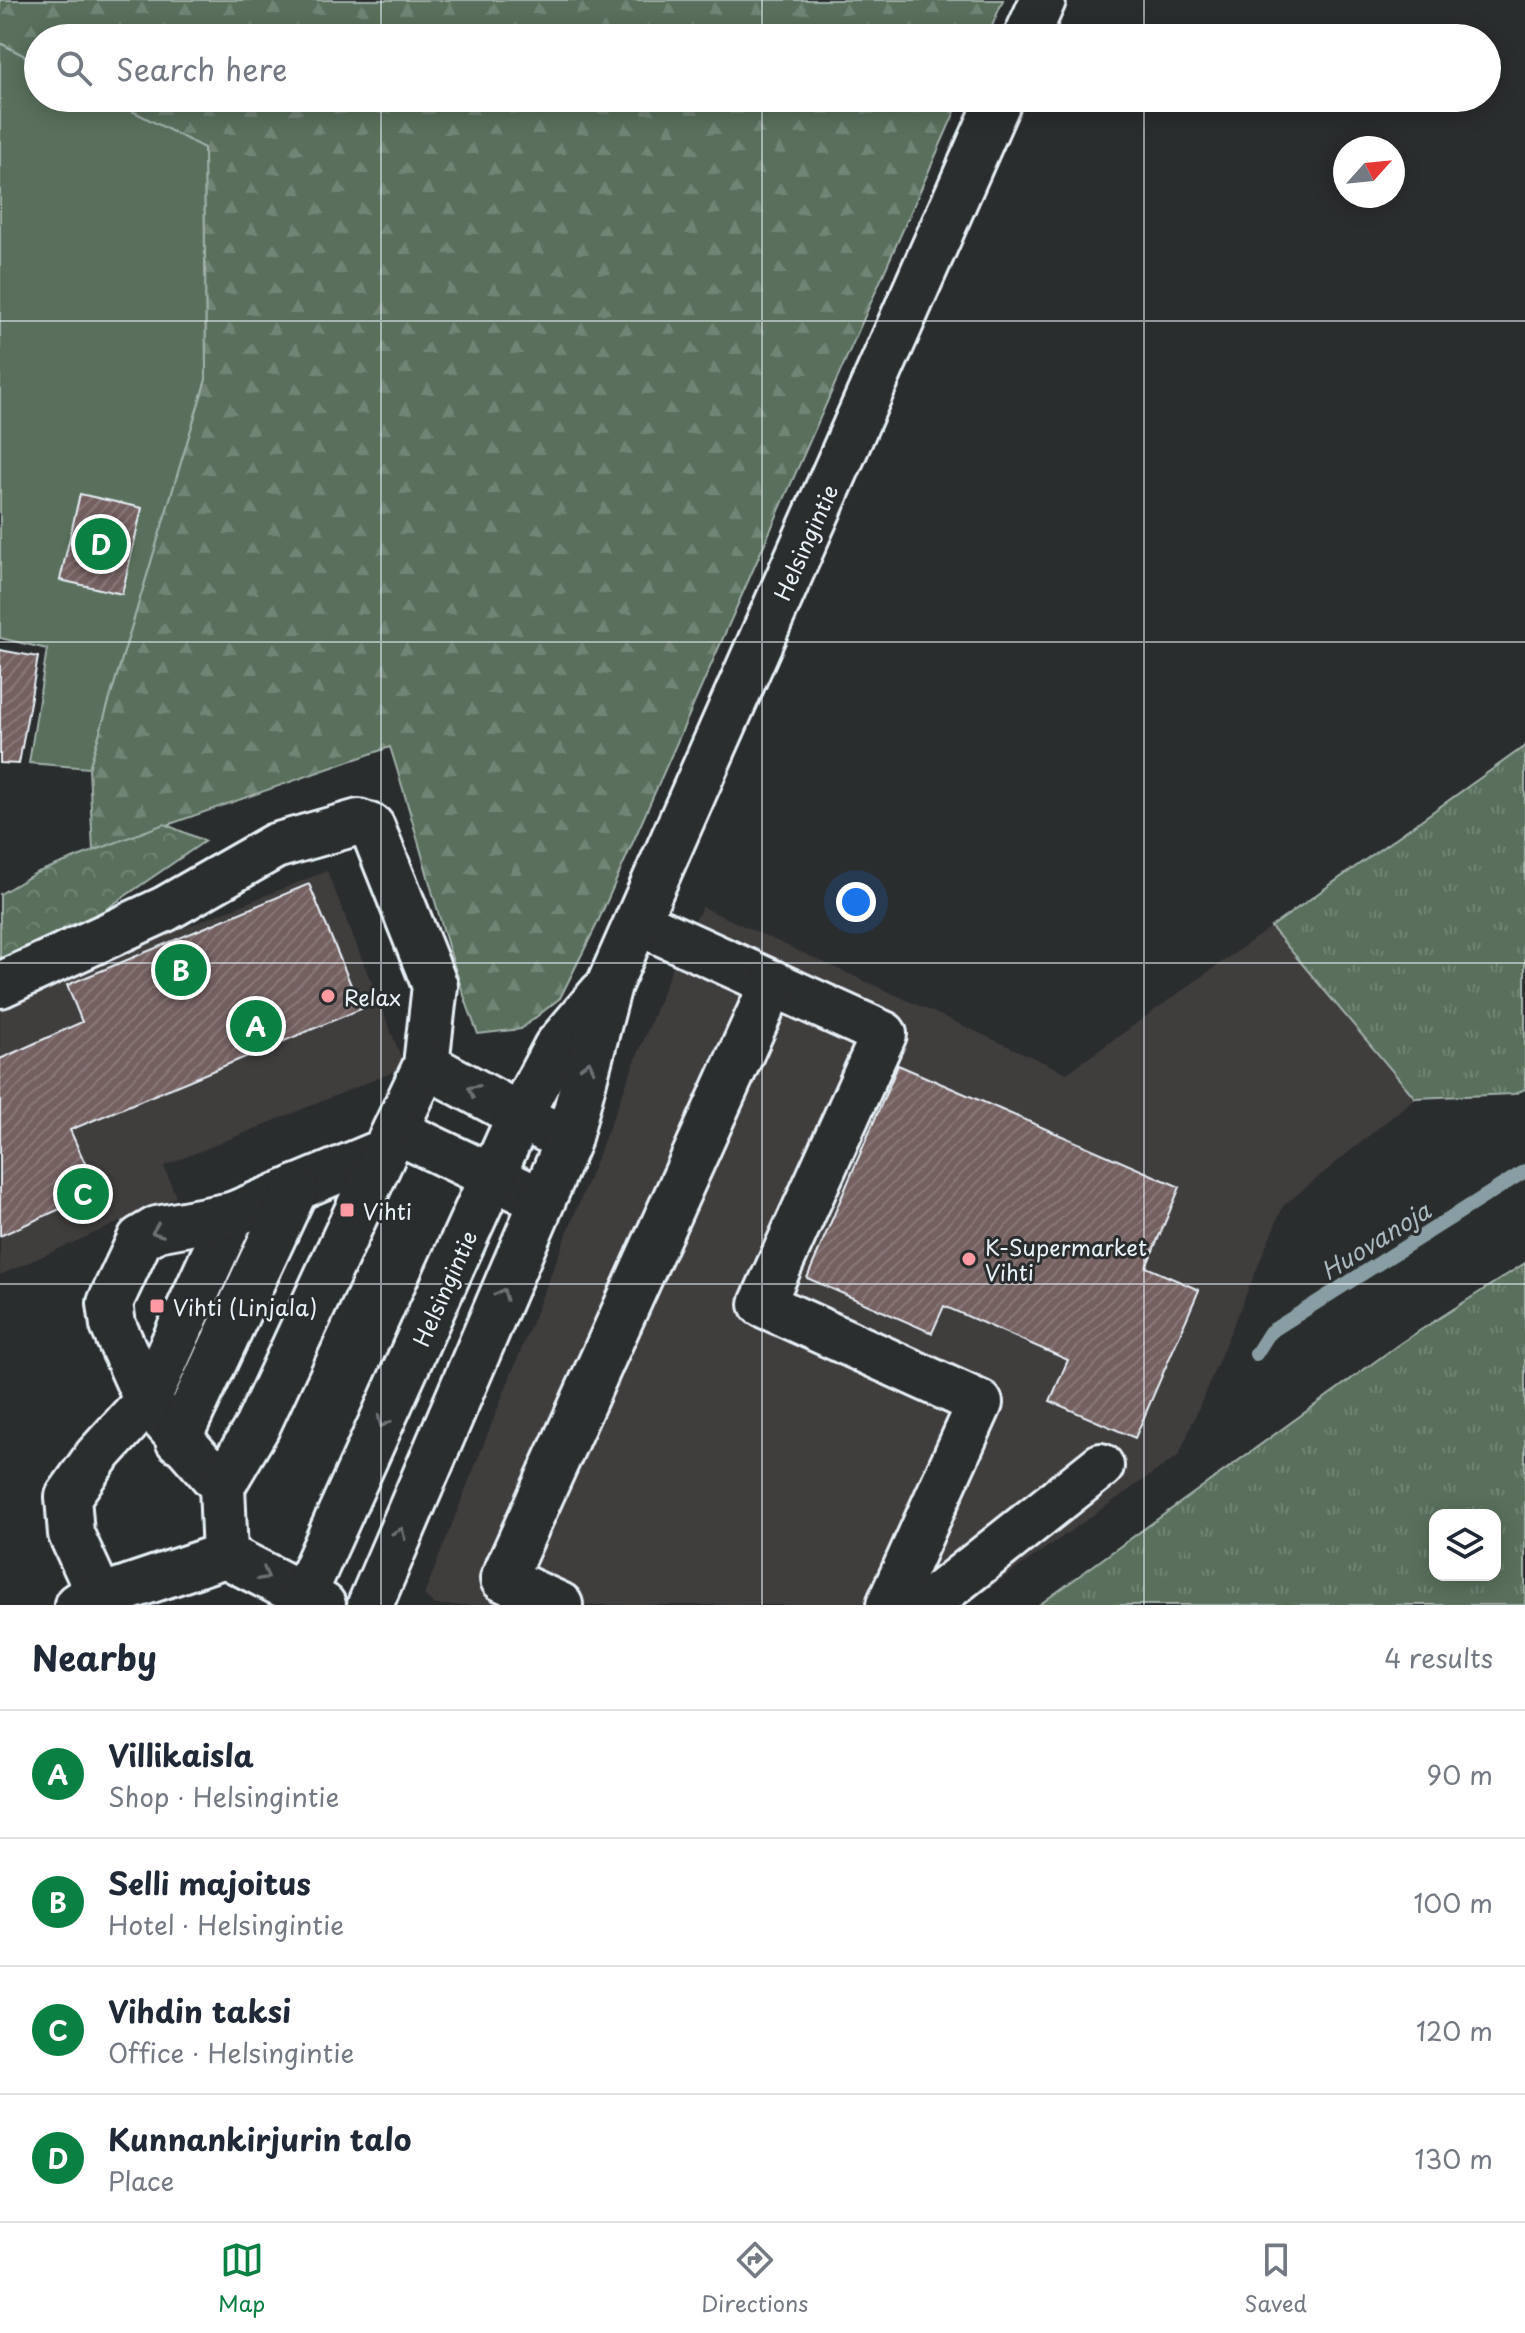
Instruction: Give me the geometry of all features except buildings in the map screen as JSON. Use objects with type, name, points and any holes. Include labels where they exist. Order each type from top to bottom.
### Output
[{"type":"street","points":[[1032,24],[1043,0]]},
{"type":"street","name":"Helsingintie","points":[[370,1605],[568,1141],[609,985],[994,112]]},
{"type":"street","points":[[0,985],[165,909],[275,846],[359,822],[372,827],[435,986],[426,1065],[257,1427],[222,1486],[225,1555]]},
{"type":"street","points":[[638,922],[884,1034],[762,1304],[980,1403],[889,1605]]},
{"type":"street","points":[[560,1605],[503,1579],[773,983]]},
{"type":"street","name":"Helsingintie","points":[[309,1602],[520,1115],[556,1047],[609,985]]},
{"type":"street","points":[[426,1065],[568,1141]]},
{"type":"street","points":[[222,1486],[178,1440],[147,1401],[113,1325],[110,1303],[140,1239],[157,1229],[232,1215],[296,1188],[390,1141],[493,1177],[542,1201]]},
{"type":"street","points":[[178,1440],[296,1188]]},
{"type":"street","points":[[232,1215],[147,1401],[97,1456],[68,1497],[71,1534],[88,1601],[225,1555],[309,1602]]},
{"type":"street","points":[[926,1605],[1101,1466]]},
{"type":"shaded area","points":[[327,871],[405,1067],[164,1166],[176,1197],[0,1275],[0,966],[78,970]]},
{"type":"shaded area","points":[[702,907],[1067,1073],[1271,927],[1415,1098],[1283,1206],[1179,1455],[965,1605],[435,1605],[424,1595],[676,958]]},
{"type":"green space","points":[[0,0],[1003,0],[993,24],[24,24],[24,56],[0,43]]},
{"type":"green space","points":[[0,43],[24,56],[24,112],[134,112],[204,148],[206,379],[89,768],[29,763],[47,649],[0,638]]},
{"type":"green space","points":[[134,112],[955,112],[596,926],[560,998],[521,1029],[478,1034],[453,963],[390,747],[93,851],[89,768],[206,379],[204,148]]},
{"type":"green space","points":[[1525,746],[1525,1089],[1514,1094],[1415,1098],[1271,927]]},
{"type":"green space","points":[[164,824],[205,841],[64,938],[0,966],[0,894],[36,873]]},
{"type":"green space","points":[[1525,1263],[1525,1605],[1039,1605],[1402,1342]]},
{"type":"waterway","name":"Huovanoja","points":[[1256,1354],[1270,1332],[1525,1171]]},
{"type":"place","name":"Kunnankirjurin talo","points":[[101,544]]},
{"type":"place","name":"Selli majoitus","points":[[181,970]]},
{"type":"place","name":"Relax","points":[[328,996]]},
{"type":"place","name":"Villikaisla","points":[[256,1026]]},
{"type":"place","name":"Vihdin taksi","points":[[83,1194]]},
{"type":"place","name":"Vihti","points":[[347,1210]]},
{"type":"place","name":"K-Supermarket Vihti","points":[[969,1259]]},
{"type":"place","name":"Vihti (Linjala)","points":[[157,1306]]}]
